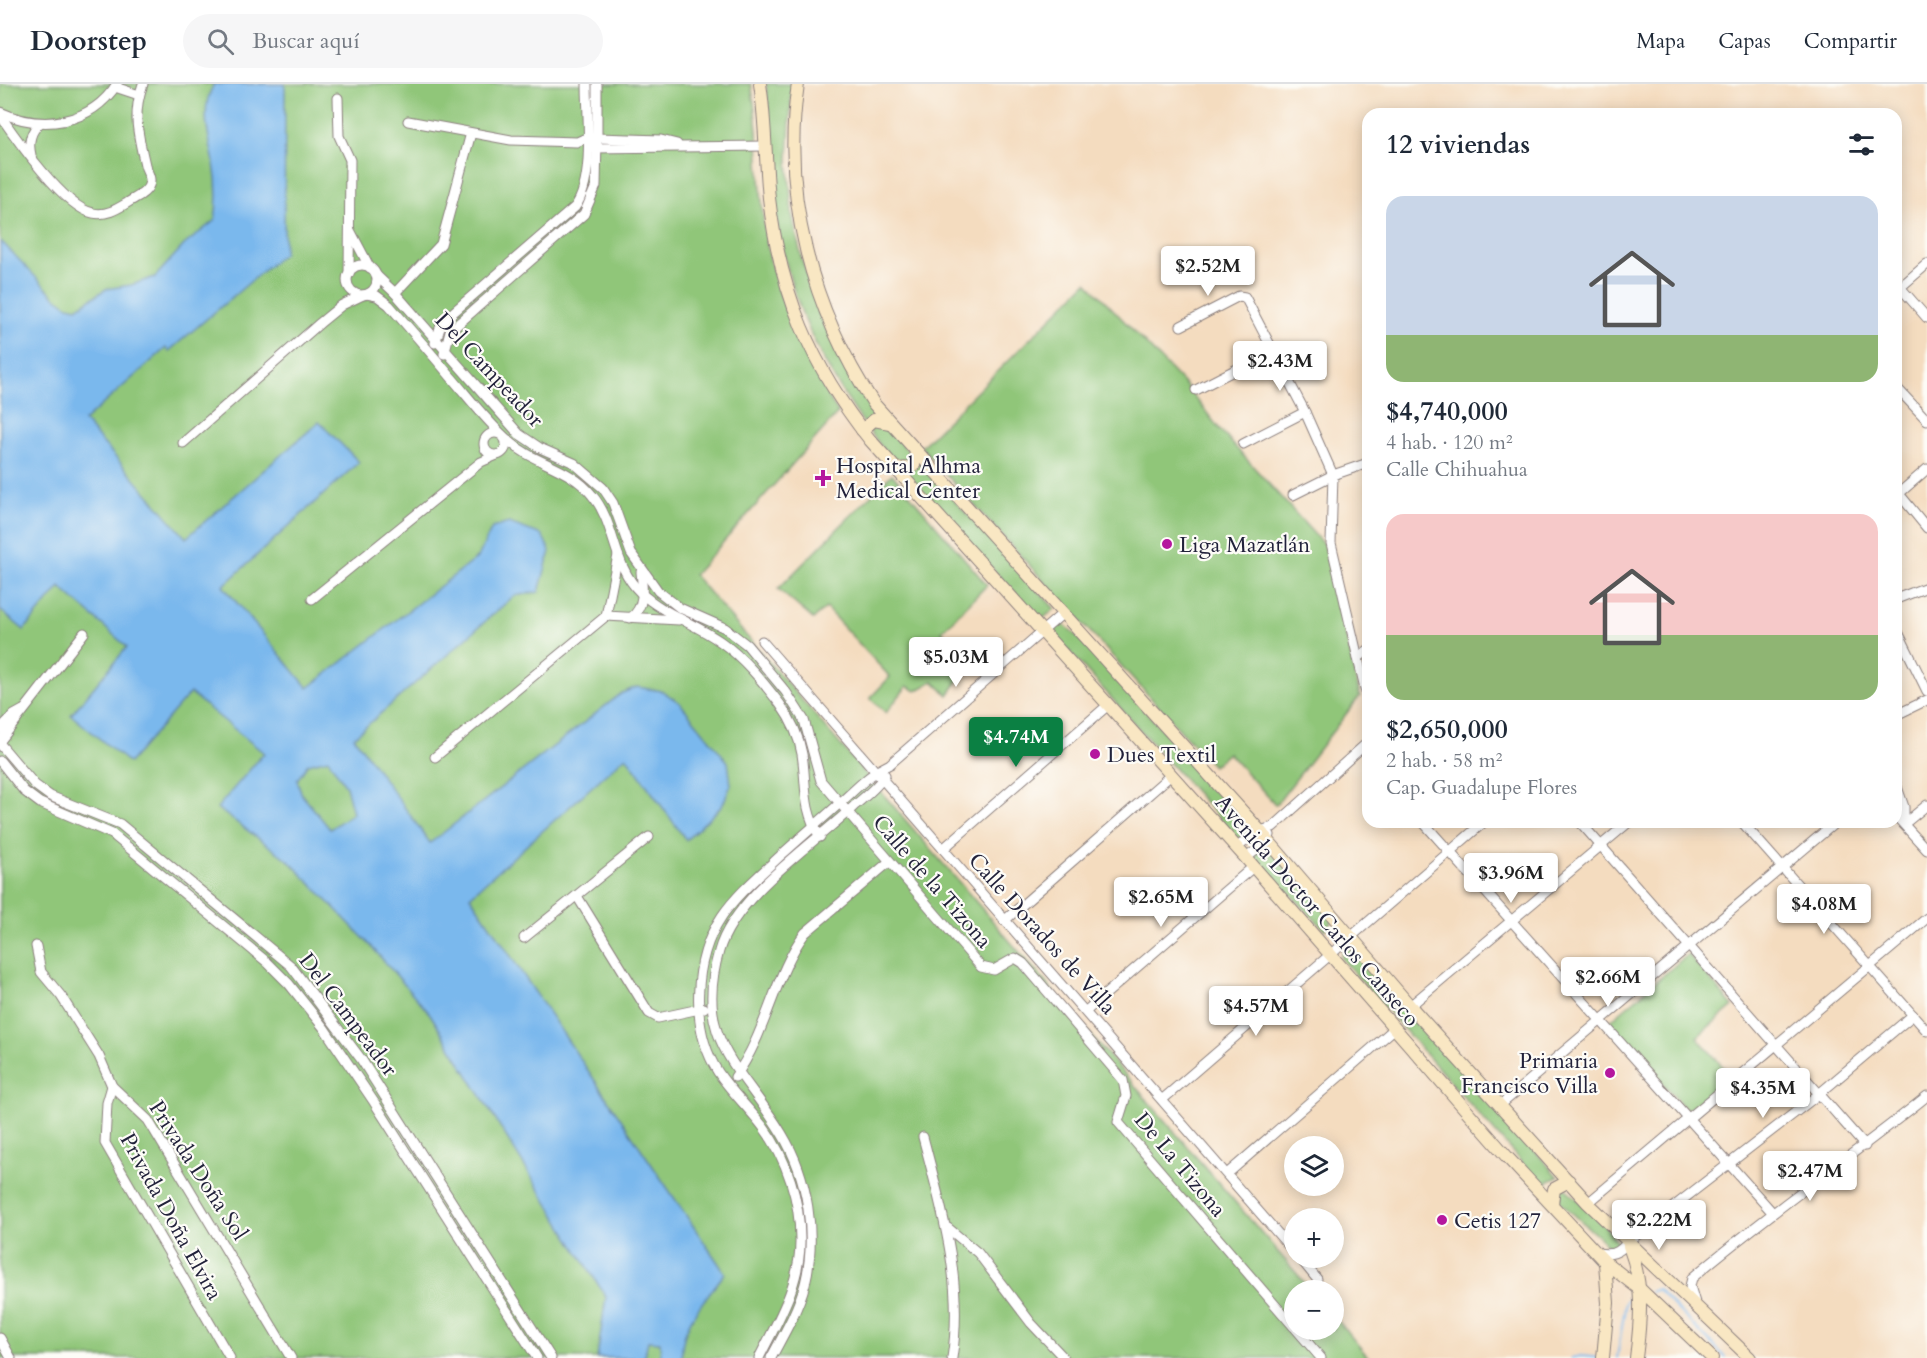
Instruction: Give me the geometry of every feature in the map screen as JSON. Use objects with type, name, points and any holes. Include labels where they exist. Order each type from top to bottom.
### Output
[{"type":"main road","name":"Avenida Doctor Carlos Canseco","points":[[760,84],[776,244],[795,313],[827,381],[862,430],[1107,706],[1250,862],[1394,1029],[1601,1258],[1663,1311],[1712,1358]]},
{"type":"main road","name":"Avenida Doctor Carlos Canseco","points":[[798,84],[793,154],[807,258],[820,300],[844,354],[874,405],[1260,831],[1410,1006],[1588,1203],[1750,1358]]},
{"type":"main road","points":[[862,430],[874,420],[890,423]]},
{"type":"main road","points":[[895,469],[909,468],[914,465],[916,451]]},
{"type":"main road","points":[[1552,1204],[1554,1189],[1569,1181]]},
{"type":"main road","points":[[1628,1242],[1638,1268],[1644,1294],[1636,1358]]},
{"type":"main road","points":[[1601,1258],[1608,1303],[1603,1358]]},
{"type":"street","points":[[0,114],[31,157],[66,198],[79,208],[94,214],[116,210],[146,191],[150,179],[137,127],[135,104],[143,84]]},
{"type":"street","points":[[432,354],[442,322],[575,207],[584,190],[587,84]]},
{"type":"street","points":[[442,365],[450,331],[584,214],[594,194],[597,84]]},
{"type":"street","points":[[0,114],[40,123],[74,119],[102,101],[116,86],[139,95]]},
{"type":"street","name":"Del Campeador","points":[[338,99],[339,136],[350,160],[348,279],[342,305]]},
{"type":"street","points":[[408,121],[511,140],[584,143],[597,149],[662,149],[679,145],[765,146]]},
{"type":"street","points":[[31,157],[29,144],[33,130],[40,123]]},
{"type":"street","points":[[395,293],[441,244],[471,134]]},
{"type":"street","points":[[584,143],[597,138],[660,140],[679,145]]},
{"type":"street","points":[[584,190],[594,194]]},
{"type":"street","name":"Del Campeador","points":[[350,230],[373,271],[519,434],[540,448],[574,463],[603,488],[614,503],[631,553],[658,591],[680,608],[725,628],[747,645],[786,692],[804,720],[813,745],[817,773],[821,781],[848,812]]},
{"type":"street","points":[[526,248],[534,258]]},
{"type":"street","points":[[1902,286],[1927,264]]},
{"type":"street","points":[[183,443],[342,305],[365,294],[375,288],[373,271],[361,265],[348,279],[353,292],[365,294]]},
{"type":"street","points":[[1902,293],[1927,318]]},
{"type":"street","name":"Del Campeador","points":[[365,294],[376,296],[389,305],[502,436],[528,454],[572,476],[593,495],[611,530],[618,555],[638,587]]},
{"type":"street","points":[[1181,326],[1243,296],[1275,350],[1333,475],[1331,543],[1362,675]]},
{"type":"street","points":[[420,322],[442,322]]},
{"type":"street","points":[[1196,390],[1275,350]]},
{"type":"street","points":[[1902,393],[1927,420]]},
{"type":"street","points":[[1243,444],[1305,412]]},
{"type":"street","points":[[312,599],[481,462],[499,454],[506,446],[502,436],[502,416]]},
{"type":"street","name":"Del Campeador","points":[[481,462],[485,443],[485,418]]},
{"type":"street","points":[[499,454],[489,453],[485,443],[492,434],[502,436],[519,434]]},
{"type":"street","name":"Del Campeador","points":[[499,454],[528,454]]},
{"type":"street","points":[[1293,495],[1333,475],[1362,465]]},
{"type":"street","points":[[1902,489],[1927,469]]},
{"type":"street","points":[[1902,499],[1927,528]]},
{"type":"street","points":[[435,757],[606,616],[618,555]]},
{"type":"street","points":[[630,618],[638,611],[641,570]]},
{"type":"street","points":[[638,587],[680,620],[721,642],[741,658],[778,701],[796,734],[802,751],[807,813],[820,837]]},
{"type":"street","points":[[612,588],[638,587],[658,591]]},
{"type":"street","points":[[1902,597],[1927,587]]},
{"type":"street","points":[[759,1358],[793,1285],[804,1225],[782,1160],[765,1129],[728,1085],[708,1052],[699,1008],[704,958],[721,918],[740,894],[875,771],[890,764],[1062,614]]},
{"type":"street","points":[[606,616],[680,620]]},
{"type":"street","points":[[1,751],[23,711],[84,633]]},
{"type":"street","points":[[1902,640],[1927,691]]},
{"type":"street","name":"Calle Dorados de Villa","points":[[762,641],[1284,1240]]},
{"type":"street","points":[[1358,658],[1362,655]]},
{"type":"street","points":[[1902,712],[1927,700]]},
{"type":"street","points":[[943,849],[1107,706]]},
{"type":"street","points":[[0,729],[14,715],[23,711]]},
{"type":"street","name":"Del Campeador","points":[[1,751],[35,785],[50,795],[120,824],[291,966],[362,1059],[551,1358]]},
{"type":"street","name":"Del Campeador","points":[[1,751],[24,791],[40,803],[112,834],[267,962],[289,984],[324,1029],[402,1143],[537,1358]]},
{"type":"street","points":[[1237,848],[1260,831],[1273,827],[1362,751]]},
{"type":"street","points":[[771,1358],[788,1326],[804,1284],[804,1189],[783,1134],[737,1074],[718,1040],[712,1007],[716,962],[730,925],[759,891],[882,780],[890,764]]},
{"type":"street","points":[[805,778],[817,773]]},
{"type":"street","points":[[1004,921],[1171,775]]},
{"type":"street","points":[[1902,799],[1905,807],[1904,824],[1927,850]]},
{"type":"street","points":[[65,815],[70,804]]},
{"type":"street","points":[[1904,824],[1927,805]]},
{"type":"street","name":"Calle de la Tizona","points":[[848,812],[981,967],[994,970],[1015,958],[1023,963]]},
{"type":"street","points":[[1086,1011],[1250,862],[1268,841],[1273,827]]},
{"type":"street","points":[[1428,828],[1772,1212]]},
{"type":"street","points":[[1163,1099],[1477,828]]},
{"type":"street","points":[[1585,828],[1865,1146]]},
{"type":"street","points":[[1410,1006],[1622,828]]},
{"type":"street","points":[[1747,828],[1927,1031]]},
{"type":"street","points":[[1499,1106],[1829,828]]},
{"type":"street","points":[[524,938],[649,837]]},
{"type":"street","points":[[728,1085],[737,1074],[765,1021],[796,945],[805,933],[889,862]]},
{"type":"street","points":[[577,896],[649,1013],[658,1018],[712,1007]]},
{"type":"street","points":[[1588,1203],[1927,918]]},
{"type":"street","name":"Privada Doña Sol","points":[[36,946],[41,972],[61,996],[99,1056],[112,1086],[148,1120],[291,1358]]},
{"type":"street","name":"De La Tizona","points":[[1023,963],[1123,1080],[1126,1096],[1118,1122],[1284,1315]]},
{"type":"street","points":[[1601,1258],[1616,1254],[1628,1242],[1819,1094],[1913,1015]]},
{"type":"street","points":[[1227,1174],[1394,1029]]},
{"type":"street","name":"Privada Doña Elvira","points":[[112,1086],[107,1103],[105,1143],[230,1358]]},
{"type":"street","points":[[1692,1302],[1690,1286],[1692,1278],[1772,1212],[1865,1146],[1927,1096]]},
{"type":"street","points":[[402,1143],[412,1137]]},
{"type":"street","points":[[923,1137],[948,1228],[955,1299],[956,1333],[952,1358]]},
{"type":"street","points":[[948,1228],[978,1253],[1031,1323],[1064,1358]]},
{"type":"street","points":[[471,1254],[483,1248]]},
{"type":"street","points":[[1308,1268],[1317,1279]]},
{"type":"street","points":[[0,1338],[10,1358]]},
{"type":"street","name":"De La Tizona","points":[[1305,1340],[1321,1358]]},
{"type":"green space","points":[[0,84],[751,84],[755,107],[764,225],[773,271],[785,308],[801,344],[838,413],[694,575],[1284,1259],[1284,1268],[1292,1268],[1302,1280],[1284,1280],[1284,1340],[1344,1340],[1344,1328],[1369,1358],[0,1358]]},
{"type":"green space","points":[[766,84],[792,84],[788,160],[792,214],[802,260],[818,306],[888,429],[1055,609],[1041,620],[893,461],[860,418],[831,373],[807,325],[782,246],[773,198]]},
{"type":"green space","name":"Liga Mazatlán","points":[[1087,282],[1186,386],[1221,431],[1325,546],[1360,696],[1276,805],[1228,753],[1213,766],[921,447]]},
{"type":"green space","points":[[892,474],[987,585],[942,631],[968,667],[948,695],[933,681],[916,691],[907,686],[886,713],[870,698],[890,677],[826,608],[813,619],[778,589]]},
{"type":"green space","points":[[1057,622],[1062,623],[1076,635],[1255,831],[1238,839],[1061,642],[1050,628]]},
{"type":"green space","points":[[1267,845],[1335,918],[1325,930],[1252,855]]},
{"type":"green space","points":[[1349,948],[1408,1008],[1558,1177],[1547,1182],[1546,1190],[1342,959],[1341,953],[1344,949]]},
{"type":"green space","points":[[1688,954],[1733,1006],[1697,1037],[1730,1075],[1687,1111],[1609,1022]]},
{"type":"green space","points":[[1565,1188],[1602,1222],[1620,1246],[1614,1251],[1557,1199],[1558,1189]]},
{"type":"water","points":[[214,84],[285,84],[284,253],[169,351],[166,348],[84,421],[186,538],[319,422],[359,462],[223,586],[308,688],[478,557],[492,528],[509,523],[542,535],[550,551],[539,592],[514,596],[354,737],[430,843],[622,693],[637,687],[662,691],[680,703],[728,762],[731,785],[722,806],[686,840],[626,756],[470,896],[725,1273],[689,1323],[682,1346],[682,1358],[661,1358],[660,1342],[648,1341],[644,1358],[597,1358],[606,1297],[430,1014],[371,946],[288,860],[217,808],[264,753],[190,693],[129,763],[71,715],[127,647],[60,587],[24,630],[0,610],[0,240],[54,296],[68,306],[77,308],[106,289],[131,285],[155,277],[184,245],[215,220],[216,177],[206,123],[209,94]],"holes":[[[328,759],[346,786],[353,813],[330,829],[302,795],[297,780],[308,764]]]},
{"type":"waterway","points":[[1650,1292],[1657,1289],[1726,1358]]},
{"type":"waterway","points":[[1617,1358],[1626,1301],[1636,1297]]},
{"type":"waterway","points":[[1571,1358],[1581,1356],[1599,1358]]},
{"type":"place","name":"Hospital Alhma Medical Center","points":[[823,478]]},
{"type":"place","name":"Liga Mazatlán","points":[[1167,544]]},
{"type":"place","name":"Dues Textil","points":[[1095,754]]},
{"type":"place","name":"Primaria Francisco Villa","points":[[1610,1073]]},
{"type":"place","name":"Cetis 127","points":[[1442,1220]]}]
